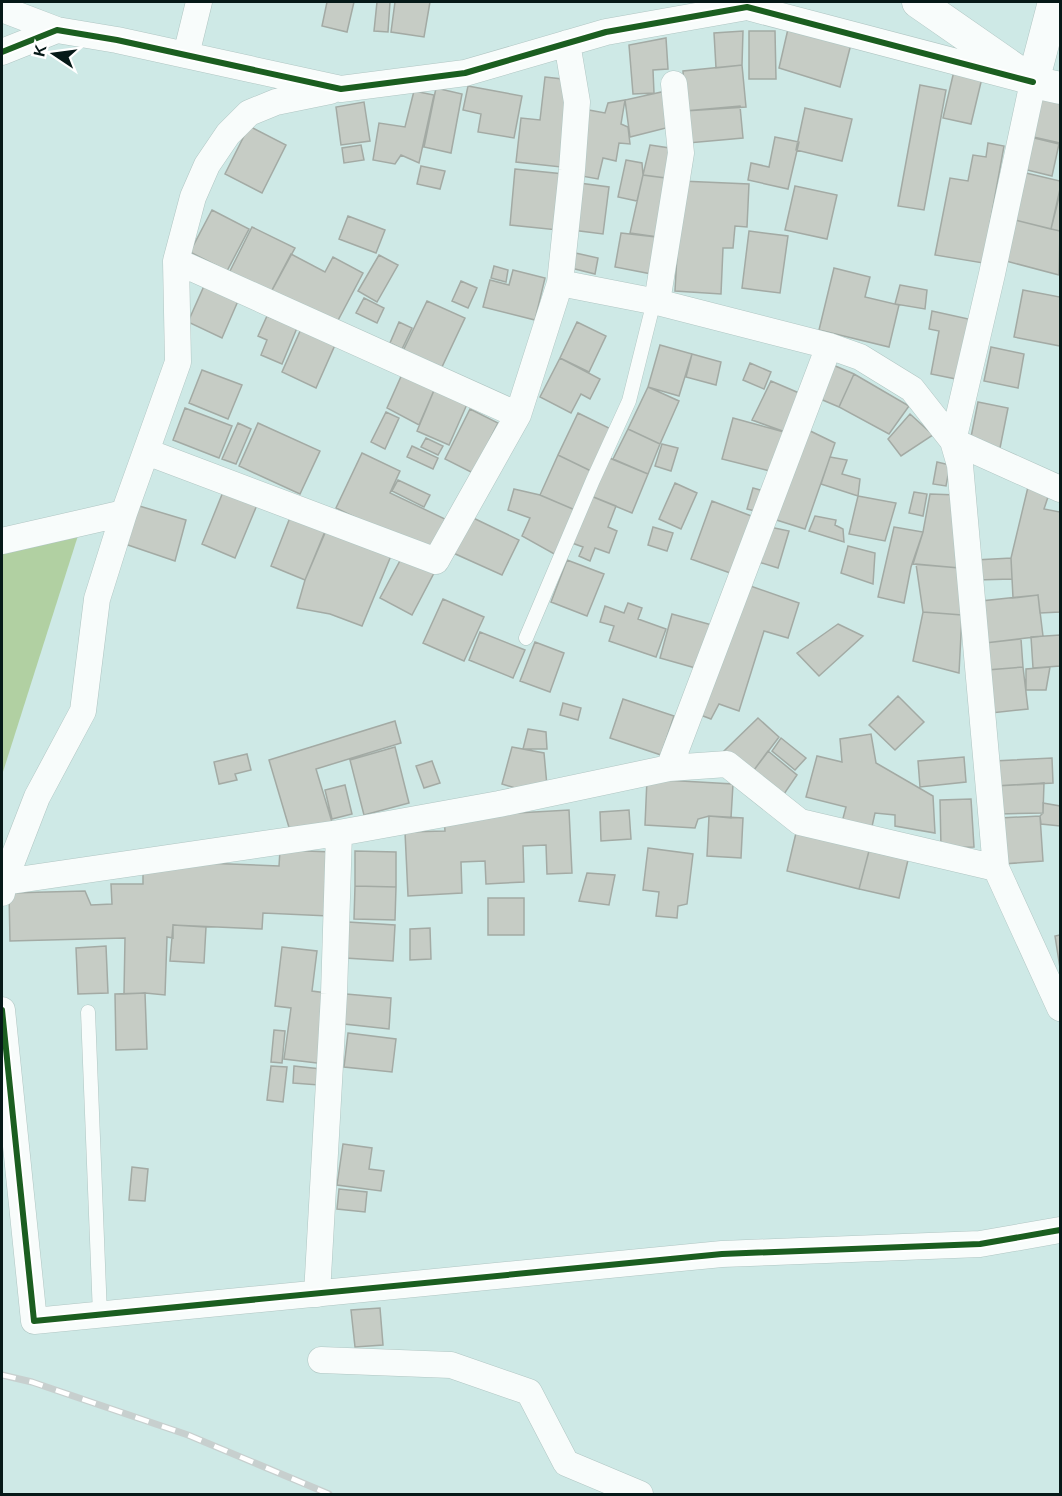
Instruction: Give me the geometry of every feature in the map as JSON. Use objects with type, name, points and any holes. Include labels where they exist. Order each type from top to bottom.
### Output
[{"type":"street","points":[[186,55],[199,2]]},
{"type":"street","points":[[918,2],[1047,85]]},
{"type":"street","points":[[953,441],[992,274],[1047,85],[1054,2]]},
{"type":"street","points":[[3,887],[37,798],[83,711],[97,599],[124,513],[178,362],[176,261],[193,197],[207,165],[228,135],[249,113],[276,102],[341,89],[465,73],[606,32],[747,7],[1047,85]]},
{"type":"street","points":[[2,9],[57,30],[117,40],[341,89]]},
{"type":"street","points":[[2,52],[57,30]]},
{"type":"street","points":[[147,452],[436,561],[518,415],[560,283],[577,102],[567,44]]},
{"type":"street","points":[[656,302],[681,153],[674,84]]},
{"type":"street","points":[[176,261],[518,415]]},
{"type":"street","points":[[560,283],[656,302],[829,346],[860,357],[912,390],[953,441],[960,465],[996,868],[1060,1008]]},
{"type":"street","points":[[669,768],[829,346]]},
{"type":"street","points":[[953,441],[1060,489]]},
{"type":"street","points":[[2,541],[124,513]]},
{"type":"street","points":[[3,887],[339,833],[499,804],[669,768],[727,764],[800,822],[996,868]]},
{"type":"street","points":[[317,1294],[334,994],[339,833]]},
{"type":"street","points":[[2,1010],[34,1321],[722,1254],[980,1244],[1060,1230]]},
{"type":"street","points":[[321,1360],[451,1365],[530,1392],[566,1463],[640,1494]]},
{"type":"lane","points":[[526,638],[629,401],[656,302]]},
{"type":"lane","points":[[88,1012],[100,1315]]},
{"type":"green space","points":[[82,523],[2,775],[2,541]]},
{"type":"building","points":[[327,2],[354,2],[347,32],[322,26]]},
{"type":"building","points":[[377,2],[390,2],[388,32],[374,31]]},
{"type":"building","points":[[395,2],[430,2],[424,37],[391,32]]},
{"type":"building","points":[[788,29],[851,44],[840,87],[779,68]]},
{"type":"building","points":[[743,31],[742,65],[716,68],[714,33]]},
{"type":"building","points":[[749,31],[775,31],[776,79],[749,79]]},
{"type":"building","points":[[666,38],[668,69],[653,70],[654,93],[633,94],[629,45]]},
{"type":"building","points":[[742,65],[746,107],[685,111],[683,71]]},
{"type":"building","points":[[954,71],[982,78],[971,124],[943,118]]},
{"type":"building","points":[[545,77],[571,80],[561,167],[516,162],[521,118],[540,120]]},
{"type":"building","points":[[920,85],[946,90],[924,210],[898,206]]},
{"type":"building","points":[[468,86],[522,96],[514,138],[478,132],[481,114],[463,110]]},
{"type":"building","points":[[436,88],[462,94],[451,153],[424,147]]},
{"type":"building","points":[[414,91],[434,95],[419,163],[401,155],[395,164],[373,160],[379,123],[405,127]]},
{"type":"building","points":[[666,91],[670,127],[630,137],[625,100]]},
{"type":"building","points":[[1037,96],[1060,101],[1060,143],[1029,136]]},
{"type":"building","points":[[625,100],[621,124],[628,127],[630,144],[619,143],[616,161],[603,158],[598,179],[576,175],[583,109],[605,113],[608,103]]},
{"type":"building","points":[[364,102],[370,141],[341,145],[336,107]]},
{"type":"building","points":[[740,106],[743,138],[688,143],[685,111]]},
{"type":"building","points":[[805,108],[852,119],[842,161],[796,150]]},
{"type":"building","points":[[249,126],[286,145],[262,193],[225,174]]},
{"type":"building","points":[[1026,136],[1059,144],[1052,176],[1019,168]]},
{"type":"building","points":[[775,137],[799,142],[788,189],[748,180],[751,163],[769,167]]},
{"type":"building","points":[[988,143],[1004,146],[983,263],[935,255],[950,178],[968,181],[973,155],[986,157]]},
{"type":"building","points":[[361,145],[364,160],[344,163],[342,148]]},
{"type":"building","points":[[650,145],[676,149],[673,179],[643,175]]},
{"type":"building","points":[[626,160],[642,163],[643,175],[637,201],[618,197]]},
{"type":"building","points":[[421,166],[445,171],[440,189],[417,184]]},
{"type":"building","points":[[515,169],[564,174],[558,230],[510,225]]},
{"type":"building","points":[[1026,173],[1060,181],[1051,229],[1015,220]]},
{"type":"building","points":[[643,175],[673,179],[665,238],[630,233]]},
{"type":"building","points":[[681,181],[749,184],[747,227],[735,226],[733,248],[723,248],[721,294],[675,291]]},
{"type":"building","points":[[579,183],[609,187],[603,234],[572,230]]},
{"type":"building","points":[[795,186],[837,195],[827,239],[785,230]]},
{"type":"building","points":[[1060,197],[1060,231],[1051,229]]},
{"type":"building","points":[[212,210],[249,229],[227,271],[190,252]]},
{"type":"building","points":[[348,216],[385,230],[376,253],[339,239]]},
{"type":"building","points":[[1015,220],[1060,231],[1059,275],[1006,261]]},
{"type":"building","points":[[252,227],[295,248],[271,292],[227,277]]},
{"type":"building","points":[[749,231],[788,236],[780,293],[742,288]]},
{"type":"building","points":[[621,233],[665,238],[662,276],[615,267]]},
{"type":"building","points":[[571,252],[598,258],[595,274],[567,267]]},
{"type":"building","points":[[291,254],[325,272],[333,257],[363,273],[335,326],[271,292]]},
{"type":"building","points":[[379,255],[398,265],[377,302],[358,291]]},
{"type":"building","points":[[494,266],[508,270],[506,282],[491,278]]},
{"type":"building","points":[[834,268],[870,277],[865,297],[899,305],[889,347],[819,330]]},
{"type":"building","points":[[513,270],[545,278],[535,320],[483,307],[490,280],[509,285]]},
{"type":"building","points":[[461,281],[477,288],[468,308],[452,301]]},
{"type":"building","points":[[900,285],[927,290],[925,309],[895,304]]},
{"type":"building","points":[[204,286],[238,301],[222,338],[188,322]]},
{"type":"building","points":[[1023,290],[1060,297],[1060,346],[1014,337]]},
{"type":"building","points":[[364,298],[384,308],[377,323],[356,313]]},
{"type":"building","points":[[427,301],[465,318],[441,369],[403,351]]},
{"type":"building","points":[[932,311],[973,320],[961,380],[931,374],[939,331],[929,329]]},
{"type":"building","points":[[267,316],[297,328],[282,364],[261,355],[267,340],[258,336]]},
{"type":"building","points":[[399,322],[412,328],[402,349],[390,343]]},
{"type":"building","points":[[577,322],[606,336],[589,372],[560,358]]},
{"type":"building","points":[[301,329],[335,345],[316,388],[282,372]]},
{"type":"building","points":[[660,345],[692,354],[679,396],[648,387]]},
{"type":"building","points":[[991,347],[1024,354],[1018,388],[984,381]]},
{"type":"building","points":[[692,354],[721,362],[716,385],[686,377]]},
{"type":"building","points":[[560,358],[600,379],[590,399],[581,394],[571,413],[540,397]]},
{"type":"building","points":[[750,363],[771,372],[764,389],[743,380]]},
{"type":"building","points":[[833,365],[854,374],[839,407],[818,398]]},
{"type":"building","points":[[202,370],[242,385],[228,419],[189,403]]},
{"type":"building","points":[[403,372],[435,388],[419,425],[387,408]]},
{"type":"building","points":[[854,374],[909,406],[889,434],[839,407]]},
{"type":"building","points":[[771,381],[806,396],[788,433],[752,420]]},
{"type":"building","points":[[648,387],[679,401],[660,444],[628,429]]},
{"type":"building","points":[[435,388],[468,402],[449,445],[417,431]]},
{"type":"building","points":[[978,402],[1008,408],[999,453],[969,447]]},
{"type":"building","points":[[185,408],[232,426],[219,458],[173,440]]},
{"type":"building","points":[[470,409],[498,423],[473,473],[445,459]]},
{"type":"building","points":[[386,412],[399,418],[385,449],[371,442]]},
{"type":"building","points":[[578,413],[613,430],[593,472],[558,455]]},
{"type":"building","points":[[910,414],[933,435],[901,456],[888,439]]},
{"type":"building","points":[[733,418],[784,432],[774,472],[722,459]]},
{"type":"building","points":[[238,423],[251,429],[236,464],[222,459]]},
{"type":"building","points":[[258,423],[320,451],[300,494],[239,466]]},
{"type":"building","points":[[802,427],[835,443],[805,529],[770,518]]},
{"type":"building","points":[[628,429],[660,444],[648,474],[613,459]]},
{"type":"building","points":[[426,438],[443,446],[438,455],[421,447]]},
{"type":"building","points":[[662,444],[678,448],[671,471],[655,466]]},
{"type":"building","points":[[412,446],[438,458],[433,469],[407,457]]},
{"type":"building","points":[[362,453],[400,471],[390,493],[445,519],[429,553],[336,508]]},
{"type":"building","points":[[558,455],[593,472],[575,510],[540,495]]},
{"type":"building","points":[[607,457],[648,474],[632,513],[591,496]]},
{"type":"building","points":[[830,457],[847,460],[842,474],[860,479],[858,496],[821,484]]},
{"type":"building","points":[[937,462],[950,465],[946,486],[933,484]]},
{"type":"building","points":[[398,480],[430,495],[424,507],[392,491]]},
{"type":"building","points":[[675,483],[697,493],[681,529],[659,519]]},
{"type":"building","points":[[1028,487],[1049,494],[1044,509],[1060,512],[1060,612],[1040,613],[1038,595],[1013,598],[1011,558]]},
{"type":"building","points":[[753,488],[764,491],[759,512],[747,509]]},
{"type":"building","points":[[514,489],[540,495],[575,510],[556,555],[522,536],[530,518],[508,510]]},
{"type":"building","points":[[223,492],[257,505],[235,558],[202,544]]},
{"type":"building","points":[[914,492],[927,494],[923,516],[909,513]]},
{"type":"building","points":[[930,494],[957,495],[959,568],[913,564],[923,532]]},
{"type":"building","points":[[591,496],[616,506],[608,527],[617,531],[609,553],[595,548],[590,561],[579,556],[583,547],[572,543]]},
{"type":"building","points":[[858,496],[896,503],[885,541],[849,534]]},
{"type":"building","points":[[712,501],[754,517],[733,574],[691,559]]},
{"type":"building","points":[[136,505],[186,520],[175,561],[122,543]]},
{"type":"building","points":[[291,515],[326,529],[305,580],[271,566]]},
{"type":"building","points":[[467,515],[519,540],[502,575],[451,552]]},
{"type":"building","points":[[815,516],[836,520],[835,525],[843,529],[844,542],[809,531]]},
{"type":"building","points":[[328,526],[393,551],[362,626],[330,614],[297,608],[305,580]]},
{"type":"building","points":[[765,526],[789,531],[778,568],[752,560]]},
{"type":"building","points":[[653,527],[673,533],[667,551],[648,545]]},
{"type":"building","points":[[894,527],[923,532],[911,567],[904,603],[878,597]]},
{"type":"building","points":[[848,546],[875,553],[873,584],[841,573]]},
{"type":"building","points":[[402,557],[434,573],[412,615],[380,598]]},
{"type":"building","points":[[1011,558],[1012,579],[976,580],[975,560]]},
{"type":"building","points":[[567,560],[604,574],[587,616],[551,602]]},
{"type":"building","points":[[916,564],[959,568],[962,615],[923,612]]},
{"type":"building","points":[[739,582],[799,603],[788,638],[764,631],[739,711],[719,704],[711,719],[690,711]]},
{"type":"building","points":[[1038,595],[1043,636],[985,643],[981,601]]},
{"type":"building","points":[[443,599],[484,617],[464,661],[423,643]]},
{"type":"building","points":[[628,603],[642,608],[638,619],[666,629],[656,657],[609,641],[614,626],[600,622],[605,606],[624,613]]},
{"type":"building","points":[[923,612],[962,615],[959,673],[913,661]]},
{"type":"building","points":[[672,614],[712,625],[699,669],[660,658]]},
{"type":"building","points":[[838,624],[863,636],[819,676],[797,653]]},
{"type":"building","points":[[480,632],[525,650],[513,678],[469,660]]},
{"type":"building","points":[[1060,635],[1060,666],[1033,668],[1031,637]]},
{"type":"building","points":[[1021,639],[1023,667],[987,670],[985,643]]},
{"type":"building","points":[[535,642],[564,653],[550,692],[520,681]]},
{"type":"building","points":[[1023,667],[1028,709],[991,713],[987,670]]},
{"type":"building","points":[[1050,667],[1046,690],[1026,690],[1026,669]]},
{"type":"building","points":[[898,696],[924,722],[895,750],[869,725]]},
{"type":"building","points":[[623,699],[674,716],[661,755],[610,738]]},
{"type":"building","points":[[563,703],[581,708],[578,720],[560,715]]},
{"type":"building","points":[[758,718],[779,737],[751,774],[724,751]]},
{"type":"building","points":[[395,721],[401,743],[316,769],[332,822],[291,834],[269,760]]},
{"type":"building","points":[[528,729],[546,732],[547,749],[523,749]]},
{"type":"building","points":[[871,734],[876,763],[933,796],[935,833],[895,826],[895,815],[875,813],[871,831],[841,826],[846,807],[806,797],[817,756],[842,762],[840,739]]},
{"type":"building","points":[[781,738],[806,758],[795,770],[772,751]]},
{"type":"building","points":[[395,747],[409,803],[364,815],[350,760]]},
{"type":"building","points":[[512,747],[544,753],[547,786],[525,791],[502,784]]},
{"type":"building","points":[[768,751],[797,775],[782,797],[751,774]]},
{"type":"building","points":[[247,754],[251,770],[235,774],[237,780],[219,784],[214,762]]},
{"type":"building","points":[[964,757],[966,782],[920,787],[918,761]]},
{"type":"building","points":[[1052,758],[1053,783],[996,786],[994,761]]},
{"type":"building","points":[[432,761],[440,783],[424,788],[416,766]]},
{"type":"building","points":[[647,779],[733,784],[731,818],[709,816],[698,819],[695,828],[645,825]]},
{"type":"building","points":[[1044,783],[1043,813],[999,814],[996,786]]},
{"type":"building","points":[[345,785],[352,814],[332,819],[325,790]]},
{"type":"building","points":[[971,799],[974,847],[941,848],[940,800]]},
{"type":"building","points":[[1043,803],[1060,806],[1060,826],[1041,824]]},
{"type":"building","points":[[569,810],[572,873],[547,874],[546,845],[523,846],[524,882],[486,884],[485,861],[461,862],[462,893],[408,896],[405,832],[445,831],[444,817]]},
{"type":"building","points":[[629,810],[631,839],[601,841],[600,812]]},
{"type":"building","points":[[709,816],[743,818],[741,858],[707,856]]},
{"type":"building","points":[[1040,816],[1043,861],[1003,864],[999,818]]},
{"type":"building","points":[[796,833],[869,851],[859,889],[787,871]]},
{"type":"building","points":[[648,848],[693,854],[687,904],[678,906],[677,918],[656,916],[659,892],[643,890]]},
{"type":"building","points":[[280,850],[332,852],[329,916],[263,913],[262,929],[173,925],[173,938],[167,937],[165,995],[124,994],[125,938],[10,941],[9,893],[85,891],[91,905],[112,904],[111,884],[143,884],[143,871],[178,862],[279,866]]},
{"type":"building","points":[[355,851],[396,852],[396,887],[355,886]]},
{"type":"building","points":[[869,851],[908,860],[899,898],[859,889]]},
{"type":"building","points":[[587,873],[615,875],[609,905],[579,901]]},
{"type":"building","points":[[355,886],[396,887],[395,920],[354,919]]},
{"type":"building","points":[[488,898],[524,898],[524,935],[488,935]]},
{"type":"building","points":[[348,922],[395,925],[393,961],[345,958]]},
{"type":"building","points":[[173,925],[206,927],[204,963],[170,961]]},
{"type":"building","points":[[430,928],[431,959],[410,960],[410,929]]},
{"type":"building","points":[[1060,935],[1060,968],[1055,936]]},
{"type":"building","points":[[106,946],[108,993],[78,994],[76,948]]},
{"type":"building","points":[[282,947],[317,951],[312,991],[334,994],[325,1064],[284,1059],[291,1008],[275,1006]]},
{"type":"building","points":[[145,993],[147,1049],[116,1050],[115,994]]},
{"type":"building","points":[[346,994],[391,998],[389,1029],[344,1024]]},
{"type":"building","points":[[274,1030],[285,1031],[282,1063],[271,1062]]},
{"type":"building","points":[[348,1033],[396,1039],[392,1072],[344,1067]]},
{"type":"building","points":[[271,1066],[287,1067],[283,1102],[267,1100]]},
{"type":"building","points":[[294,1066],[321,1069],[319,1085],[293,1083]]},
{"type":"building","points":[[343,1144],[372,1148],[369,1169],[384,1171],[381,1191],[337,1185]]},
{"type":"building","points":[[132,1167],[148,1169],[145,1201],[129,1200]]},
{"type":"building","points":[[339,1189],[367,1192],[365,1212],[337,1209]]},
{"type":"building","points":[[380,1308],[383,1345],[355,1347],[351,1310]]},
{"type":"railway","points":[[2,1375],[32,1382],[188,1435],[329,1494]]},
{"type":"cycle path","points":[[2,52],[57,30],[117,40],[341,89],[465,73],[606,32],[747,7],[1033,82]]},
{"type":"cycle path","points":[[2,1010],[34,1321],[722,1254],[980,1244],[1060,1230]]}]
